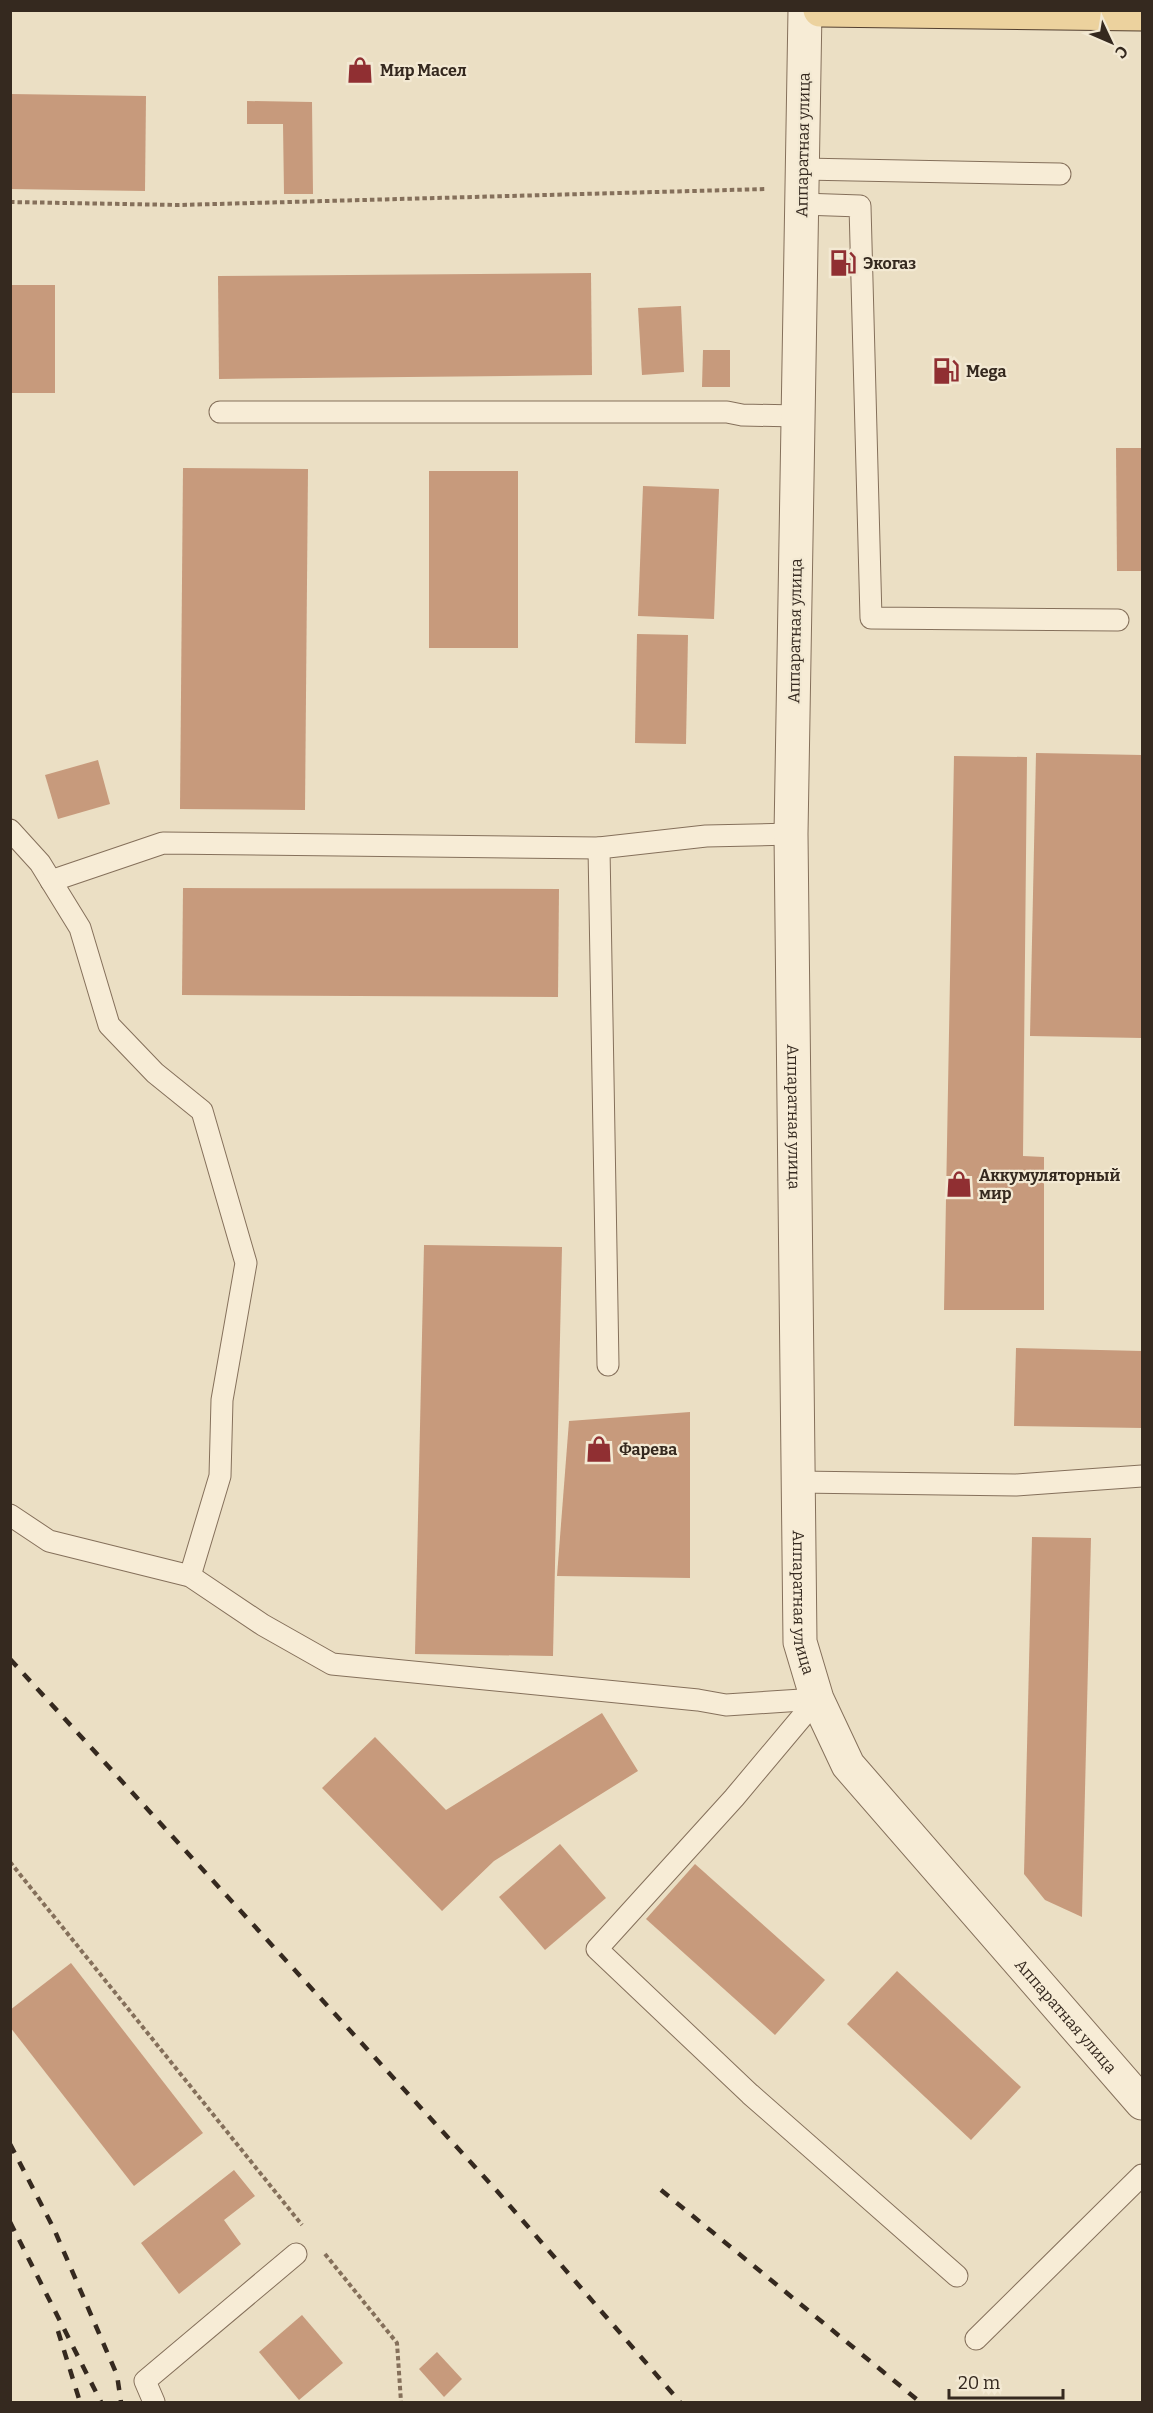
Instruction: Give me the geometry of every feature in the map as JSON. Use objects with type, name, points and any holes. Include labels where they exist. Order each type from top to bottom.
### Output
[{"type":"main road","points":[[820,10],[1143,14]]},
{"type":"street","name":"Аппаратная улица","points":[[805,10],[791,834],[800,1642],[817,1699],[848,1765],[1143,2103]]},
{"type":"lane","points":[[802,187],[1060,174]]},
{"type":"lane","points":[[802,187],[860,206],[871,618],[1119,620]]},
{"type":"lane","points":[[220,412],[727,412],[742,415],[798,416]]},
{"type":"lane","points":[[10,830],[40,863],[80,928],[109,1025],[155,1073],[202,1111],[246,1263],[222,1400],[220,1476],[190,1576]]},
{"type":"lane","points":[[51,881],[163,843],[599,848],[706,836],[791,834]]},
{"type":"lane","points":[[599,848],[608,1365]]},
{"type":"lane","points":[[798,1482],[1016,1485],[1143,1476]]},
{"type":"lane","points":[[10,1515],[49,1541],[190,1576],[263,1625],[332,1664],[698,1700],[726,1705],[817,1699]]},
{"type":"lane","points":[[817,1699],[734,1798],[597,1949],[750,2094],[957,2276]]},
{"type":"lane","points":[[976,2339],[1143,2175]]},
{"type":"lane","points":[[154,2403],[145,2381],[296,2254]]},
{"type":"path","points":[[10,202],[179,205],[802,187]]},
{"type":"path","points":[[10,1862],[308,2232]]},
{"type":"path","points":[[322,2251],[397,2343],[401,2403]]},
{"type":"building","points":[[10,94],[146,96],[145,191],[10,189]]},
{"type":"building","points":[[247,101],[312,102],[313,194],[284,194],[283,124],[247,124]]},
{"type":"building","points":[[591,273],[592,375],[219,379],[218,276]]},
{"type":"building","points":[[10,285],[55,285],[55,393],[10,393]]},
{"type":"building","points":[[681,306],[684,372],[642,375],[638,308]]},
{"type":"building","points":[[703,350],[730,350],[730,387],[702,387]]},
{"type":"building","points":[[1116,448],[1142,448],[1142,571],[1117,571]]},
{"type":"building","points":[[183,468],[308,469],[305,810],[180,809]]},
{"type":"building","points":[[429,471],[518,471],[518,648],[429,648]]},
{"type":"building","points":[[643,486],[719,489],[714,619],[638,616]]},
{"type":"building","points":[[637,634],[688,635],[686,744],[635,743]]},
{"type":"building","points":[[1036,753],[1142,755],[1142,1038],[1030,1036]]},
{"type":"building","points":[[954,756],[1027,757],[1023,1156],[1044,1157],[1044,1310],[944,1310]]},
{"type":"building","points":[[98,760],[110,804],[58,819],[45,775]]},
{"type":"building","points":[[183,888],[559,889],[558,997],[182,995]]},
{"type":"building","points":[[424,1245],[562,1247],[553,1656],[415,1654]]},
{"type":"building","points":[[1016,1348],[1142,1351],[1142,1428],[1014,1426]]},
{"type":"building","points":[[690,1412],[690,1578],[557,1576],[569,1421]]},
{"type":"building","points":[[1032,1537],[1091,1538],[1082,1917],[1045,1900],[1024,1874]]},
{"type":"building","points":[[602,1713],[638,1771],[494,1861],[442,1911],[322,1788],[375,1737],[446,1810]]},
{"type":"building","points":[[560,1844],[606,1898],[545,1950],[499,1897]]},
{"type":"building","points":[[695,1864],[825,1980],[775,2035],[646,1919]]},
{"type":"building","points":[[71,1963],[203,2133],[134,2186],[10,2027],[10,2010]]},
{"type":"building","points":[[897,1971],[1021,2087],[971,2140],[847,2024]]},
{"type":"building","points":[[234,2170],[255,2196],[224,2220],[241,2244],[179,2294],[141,2243]]},
{"type":"building","points":[[302,2315],[343,2363],[299,2400],[259,2352]]},
{"type":"building","points":[[437,2352],[462,2379],[444,2397],[419,2369]]},
{"type":"railway","points":[[10,1659],[497,2191],[680,2402]]},
{"type":"railway","points":[[10,2144],[54,2229],[117,2375],[121,2402]]},
{"type":"railway","points":[[661,2190],[920,2402]]},
{"type":"railway","points":[[10,2222],[101,2402]]},
{"type":"railway","points":[[58,2331],[80,2402]]},
{"type":"place","name":"Мир Масел","points":[[360,70]]},
{"type":"place","name":"Экогаз","points":[[843,263]]},
{"type":"place","name":"Mega","points":[[946,371]]},
{"type":"place","name":"Аккумуляторный мир","points":[[959,1184]]},
{"type":"place","name":"Фарева","points":[[599,1449]]}]
